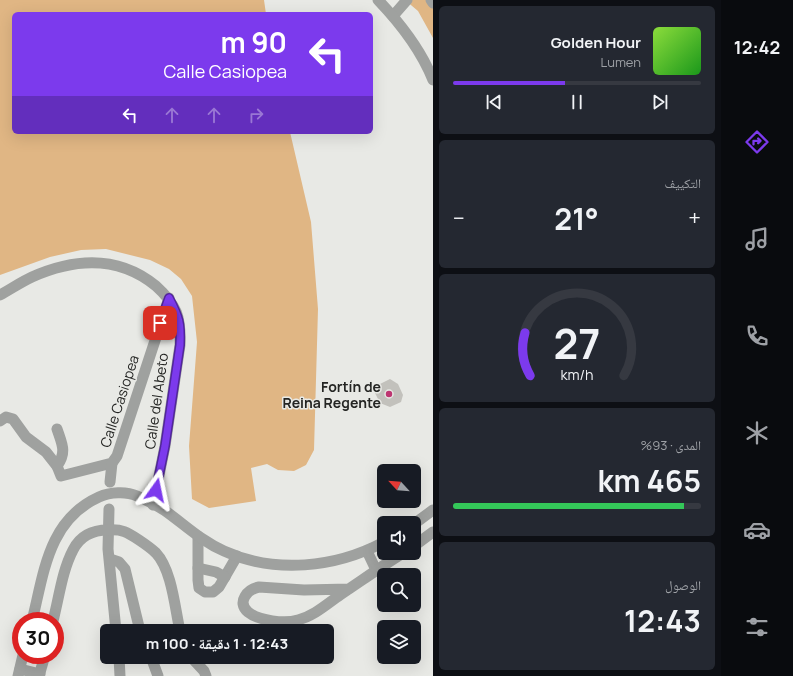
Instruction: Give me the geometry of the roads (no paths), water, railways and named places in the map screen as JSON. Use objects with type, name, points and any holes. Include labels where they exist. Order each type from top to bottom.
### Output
[{"type":"street","points":[[378,0],[393,16],[413,44],[433,80]]},
{"type":"street","points":[[393,16],[407,0]]},
{"type":"street","name":"Calle del Abeto","points":[[0,295],[32,277],[56,269],[79,264],[102,262],[126,268],[143,276],[169,298],[179,316],[180,345],[165,446],[153,504]]},
{"type":"street","name":"Calle Casiopea","points":[[59,471],[112,463],[117,456],[169,298]]},
{"type":"street","points":[[0,421],[6,417],[13,419],[26,437],[46,452],[59,471]]},
{"type":"street","points":[[57,429],[63,448],[59,471]]},
{"type":"street","points":[[110,482],[112,463]]},
{"type":"street","points":[[34,612],[48,553],[56,536],[76,510],[87,502],[104,495],[119,492],[135,495],[164,510],[198,536],[223,551],[262,563],[290,566],[327,562],[347,558],[377,546]]},
{"type":"street","points":[[109,509],[104,530],[110,559],[115,624]]},
{"type":"street","points":[[421,519],[433,510]]},
{"type":"street","points":[[55,612],[68,563],[81,539],[88,534],[104,530],[119,529],[129,533],[157,554],[161,560],[170,584],[179,624]]},
{"type":"street","points":[[421,541],[433,532]]},
{"type":"street","points":[[198,536],[199,588],[205,592],[213,592],[218,587],[237,556]]},
{"type":"street","points":[[367,551],[376,570]]},
{"type":"street","points":[[110,559],[119,562],[125,569],[138,624]]},
{"type":"street","points":[[349,589],[304,590],[260,587],[252,588],[246,592],[243,599],[244,606],[248,612],[269,620],[284,622],[298,620],[312,614],[349,589],[376,570],[392,560]]},
{"type":"street","points":[[198,568],[207,569],[224,577]]},
{"type":"street","points":[[19,672],[39,675],[42,664]]},
{"type":"street","points":[[119,664],[120,676]]},
{"type":"street","points":[[154,664],[158,676]]},
{"type":"street","points":[[198,664],[204,671],[206,676]]},
{"type":"place","name":"Fortín de Reina Regente","points":[[389,394]]}]
